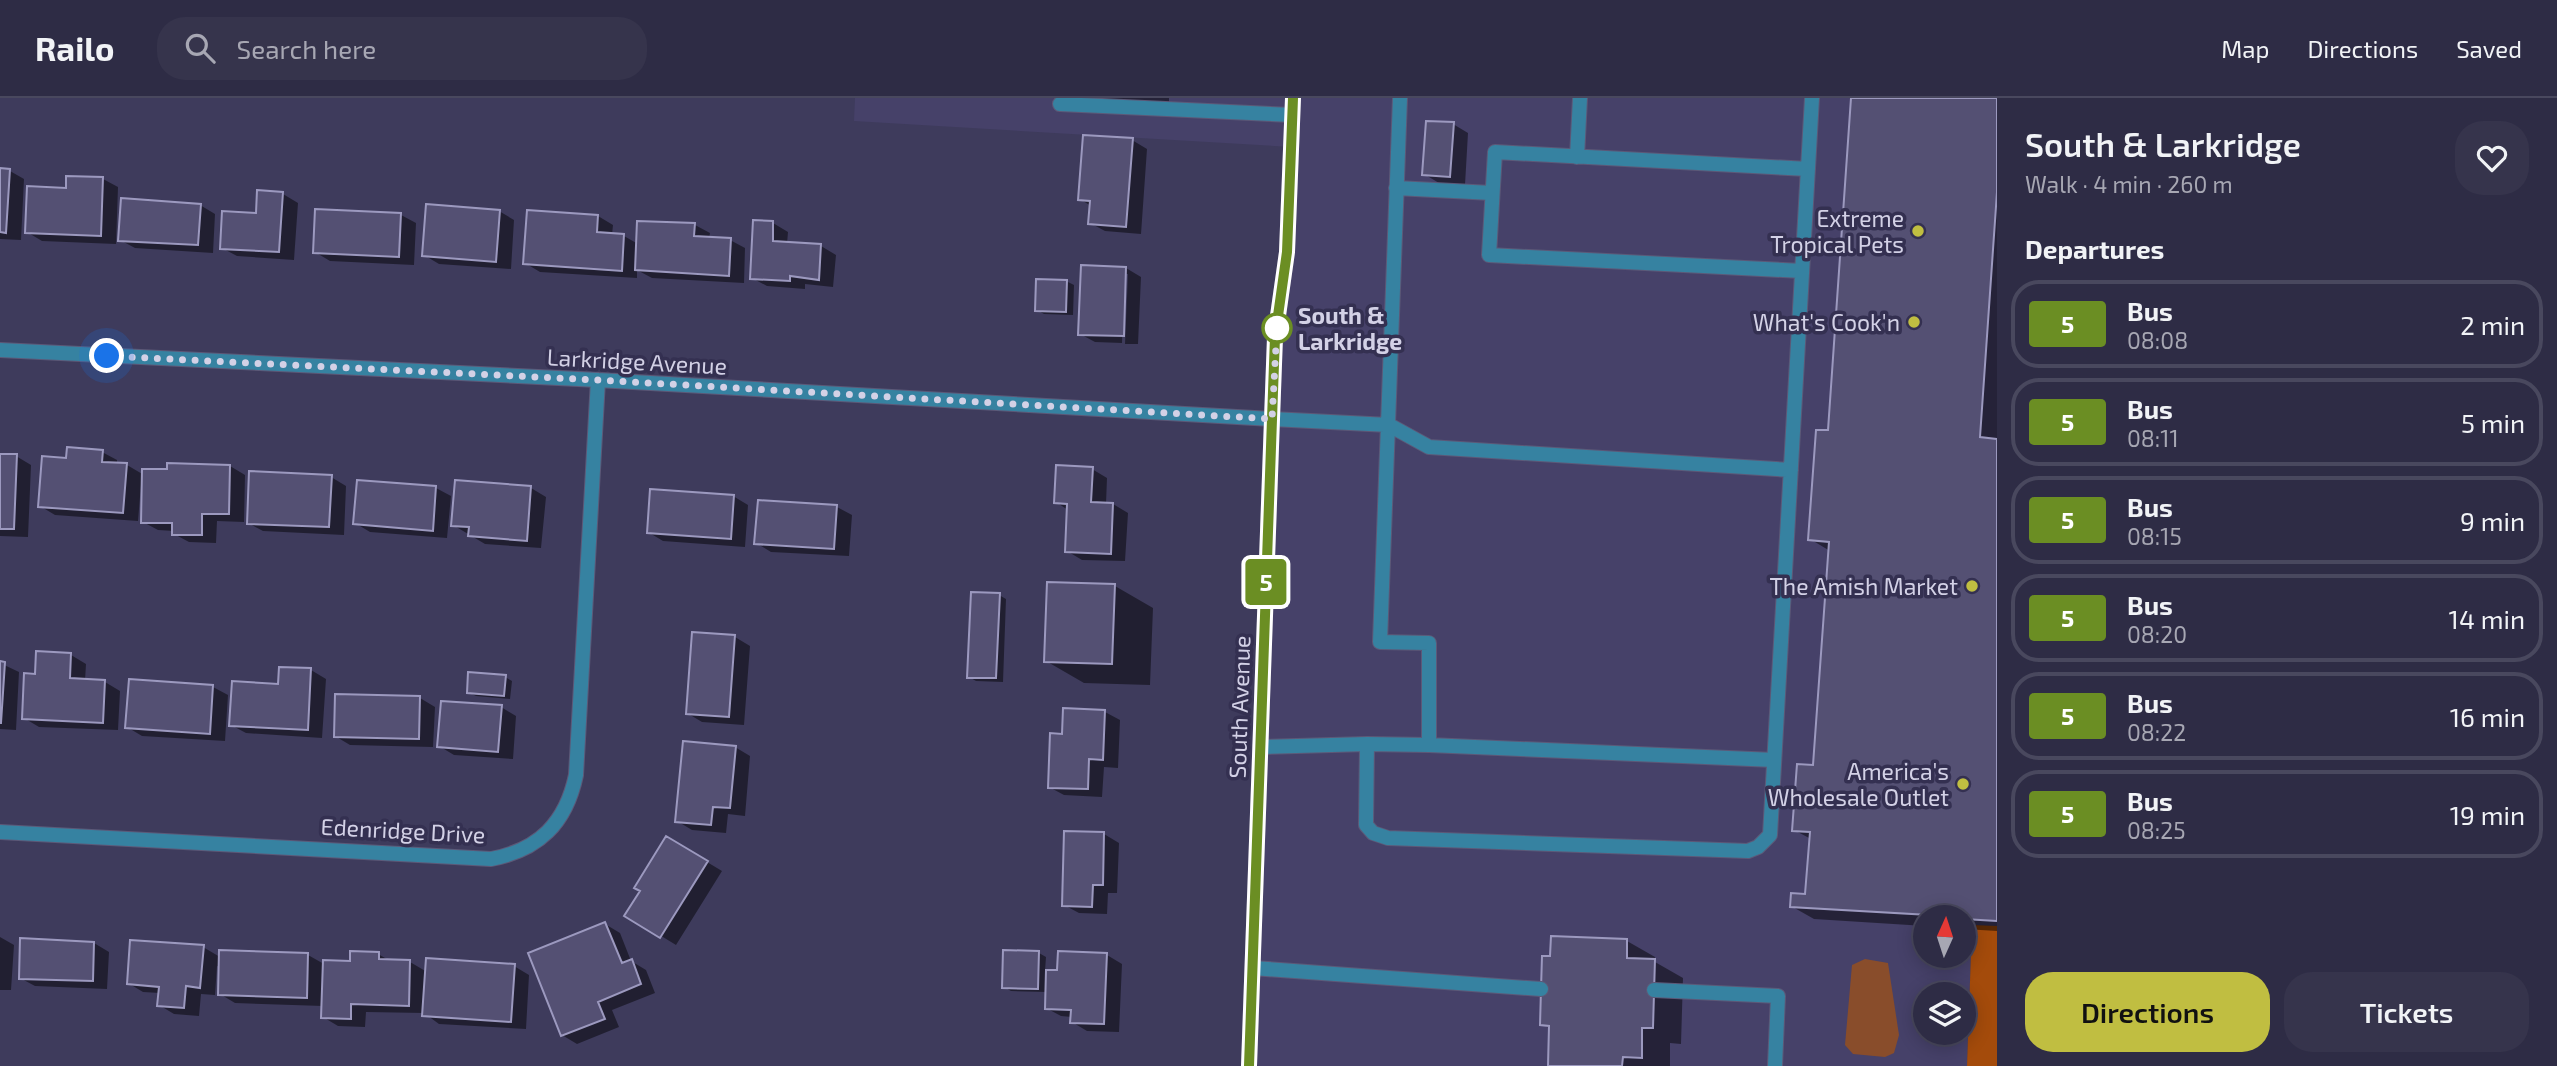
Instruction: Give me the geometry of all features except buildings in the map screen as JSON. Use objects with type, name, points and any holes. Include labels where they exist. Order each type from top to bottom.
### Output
[{"type":"main road","name":"South Avenue","points":[[1249,1066],[1275,337],[1287,252],[1293,98]]},
{"type":"street","points":[[1400,98],[1380,642],[1429,642],[1429,745]]},
{"type":"street","points":[[1577,157],[1580,98]]},
{"type":"street","points":[[1367,744],[1366,825],[1373,833],[1388,838],[1748,851],[1770,835],[1812,98]]},
{"type":"street","points":[[1060,104],[1292,116]]},
{"type":"street","points":[[1802,271],[1489,255],[1494,152],[1808,169]]},
{"type":"street","points":[[1396,188],[1492,193]]},
{"type":"street","name":"Larkridge Avenue","points":[[0,350],[598,380],[1389,425]]},
{"type":"street","name":"Edenridge Drive","points":[[0,832],[491,859],[513,855],[542,838],[561,817],[573,791],[576,775],[598,380]]},
{"type":"street","points":[[1389,425],[1429,447],[1791,470]]},
{"type":"street","points":[[1261,747],[1429,745],[1774,760]]},
{"type":"street","points":[[1253,968],[1541,989]]},
{"type":"street","points":[[1654,990],[1778,996],[1775,1066]]},
{"type":"shaded area","points":[[855,98],[1997,98],[1997,926],[1976,925],[1976,905],[1913,905],[1913,968],[1970,968],[1970,982],[1913,982],[1913,1045],[1968,1045],[1967,1066],[1249,1066],[1272,419],[1291,147],[854,121]]},
{"type":"shaded area","points":[[1976,925],[1997,926],[1997,1066],[1967,1066],[1968,1045],[1976,1045],[1976,982],[1970,982],[1970,968],[1976,968]]},
{"type":"shaded area","points":[[1865,959],[1888,963],[1899,1035],[1894,1053],[1885,1057],[1853,1054],[1845,1045],[1852,965]]},
{"type":"bus line","name":"5","points":[[1249,1066],[1275,337],[1287,252],[1293,98]]},
{"type":"place","name":"Extreme Tropical Pets","points":[[1918,231]]},
{"type":"place","name":"What's Cook'n","points":[[1914,322]]},
{"type":"place","name":"South & Larkridge","points":[[1277,328]]},
{"type":"place","name":"The Amish Market","points":[[1972,586]]},
{"type":"place","name":"America's Wholesale Outlet","points":[[1963,784]]},
{"type":"route","points":[[107,356],[598,380],[1272,419],[1277,328]]}]
